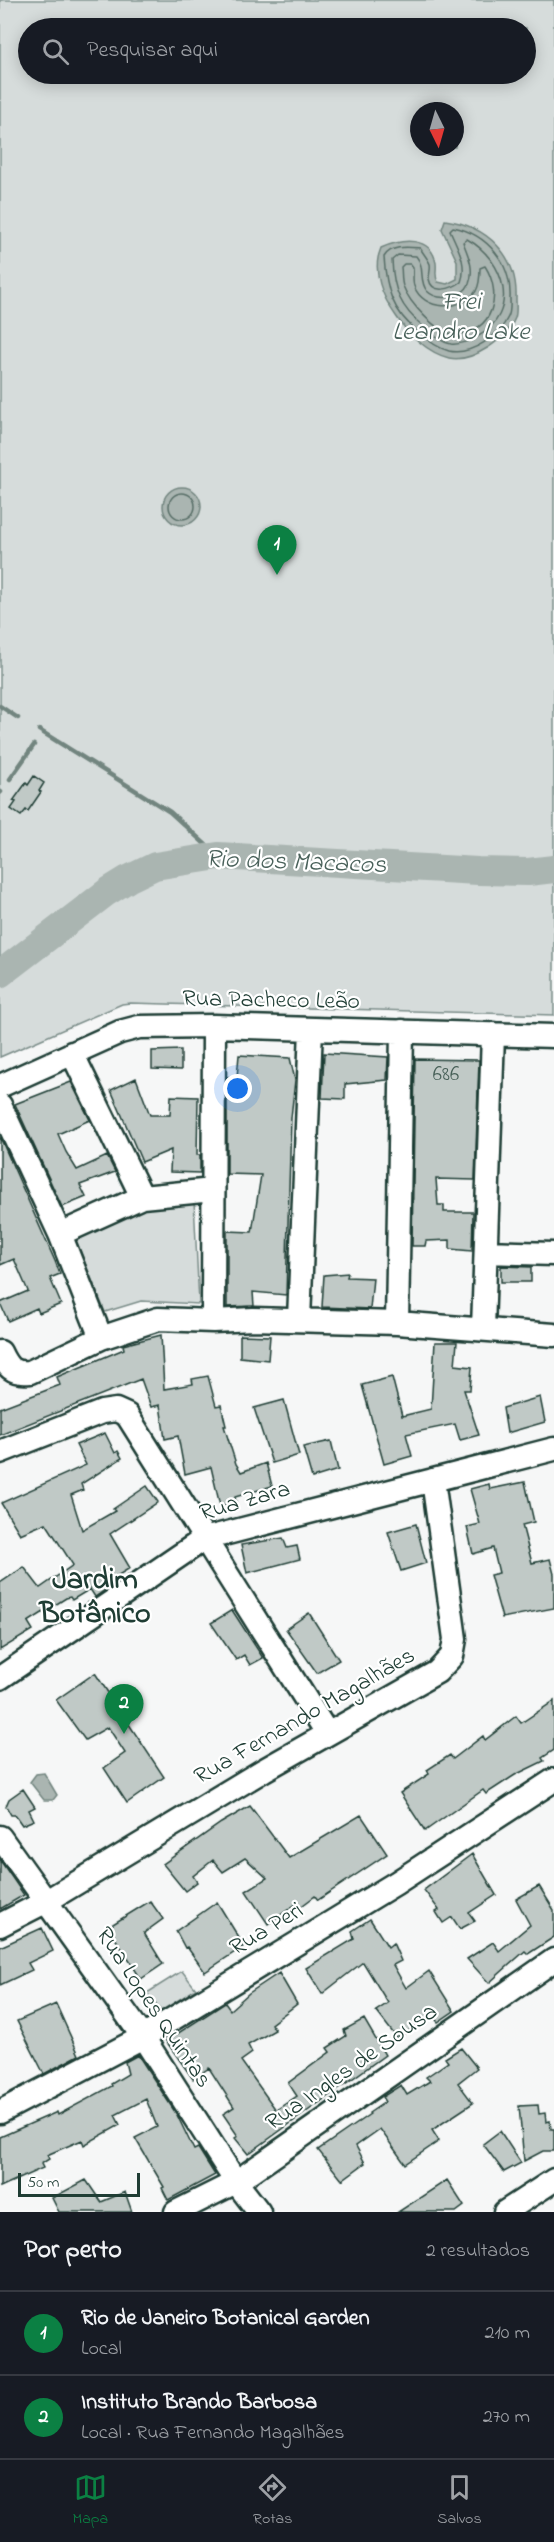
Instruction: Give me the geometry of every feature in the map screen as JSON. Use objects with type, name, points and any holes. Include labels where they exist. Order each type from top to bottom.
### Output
[{"type":"street","name":"Rua Pacheco Leão","points":[[0,1086],[129,1029],[214,1026],[554,1036]]},
{"type":"street","points":[[213,1321],[214,1026]]},
{"type":"street","points":[[299,1319],[311,1029]]},
{"type":"street","points":[[398,1323],[402,1031]]},
{"type":"street","points":[[483,1329],[493,1034]]},
{"type":"street","points":[[72,1053],[142,1197]]},
{"type":"street","points":[[0,1105],[60,1234],[101,1338]]},
{"type":"street","points":[[60,1234],[142,1197],[213,1190]]},
{"type":"street","points":[[487,1252],[554,1254]]},
{"type":"street","points":[[0,1352],[5,1364],[12,1371],[30,1372],[101,1338],[158,1320],[299,1319],[398,1323],[554,1335]]},
{"type":"street","points":[[0,1452],[102,1412],[116,1410],[127,1415],[327,1733]]},
{"type":"street","points":[[433,1480],[554,1449]]},
{"type":"street","name":"Rua Zara","points":[[0,1678],[204,1539],[433,1480]]},
{"type":"street","name":"Rua Fernando Magalhães","points":[[0,1925],[45,1902],[327,1733],[416,1686],[437,1672],[452,1656],[455,1639],[433,1480]]},
{"type":"street","name":"Rua Peri","points":[[0,2112],[143,2037],[396,1882],[554,1780]]},
{"type":"street","name":"Rua Lopes Quintas","points":[[0,1837],[143,2037],[236,2182],[259,2212]]},
{"type":"street","name":"Rua Ingles de Sousa","points":[[176,2212],[236,2182],[554,1960]]},
{"type":"street","points":[[505,2212],[554,2180]]},
{"type":"shaded area","points":[[0,0],[554,0],[554,1015],[122,1004],[0,1057]]},
{"type":"shaded area","points":[[194,1201],[199,1304],[141,1301],[105,1312],[73,1233],[144,1203]]},
{"type":"shaded area","points":[[182,1971],[196,1989],[161,2011],[147,1993]]},
{"type":"water","name":"Frei Leandro Lake","points":[[445,220],[474,229],[497,245],[512,269],[515,283],[516,313],[505,334],[488,348],[458,359],[433,352],[412,335],[391,309],[380,284],[377,266],[381,248],[406,241],[414,242],[422,244],[433,254],[438,282],[447,284],[457,279],[457,261],[442,229]]},
{"type":"water","points":[[182,487],[189,488],[195,493],[200,499],[200,513],[195,519],[189,524],[182,525],[175,524],[169,519],[164,513],[163,506],[164,499],[169,493],[175,488]]},
{"type":"water","points":[[44,1773],[57,1795],[53,1800],[44,1800],[30,1782],[36,1774]]},
{"type":"building","points":[[34,776],[44,783],[39,791],[41,792],[28,811],[26,810],[21,816],[11,809],[16,802],[13,801]]},
{"type":"building","points":[[181,1050],[181,1070],[152,1069],[152,1051]]},
{"type":"building","points":[[324,1053],[388,1057],[387,1080],[345,1084],[345,1099],[322,1098]]},
{"type":"building","points":[[239,1055],[290,1058],[295,1080],[291,1118],[286,1295],[253,1292],[254,1306],[227,1307],[227,1231],[252,1232],[261,1175],[227,1174],[227,1077],[237,1077]]},
{"type":"building","points":[[415,1059],[479,1060],[475,1180],[436,1179],[438,1205],[444,1205],[444,1212],[473,1212],[472,1251],[450,1249],[450,1240],[426,1241],[425,1246],[412,1246]]},
{"type":"building","points":[[136,1078],[150,1115],[170,1115],[171,1096],[198,1097],[197,1155],[200,1155],[200,1173],[170,1172],[171,1150],[142,1162],[111,1090]]},
{"type":"building","points":[[71,1082],[90,1120],[58,1134],[66,1152],[77,1170],[107,1156],[115,1172],[80,1185],[86,1197],[62,1207],[15,1104]]},
{"type":"building","points":[[0,1137],[60,1274],[50,1278],[61,1304],[39,1313],[37,1308],[8,1321],[0,1303],[28,1291],[14,1259],[0,1265]]},
{"type":"building","points":[[501,1266],[531,1267],[531,1282],[501,1282]]},
{"type":"building","points":[[348,1273],[347,1277],[373,1278],[370,1309],[322,1307],[324,1275]]},
{"type":"building","points":[[161,1335],[164,1389],[193,1384],[192,1379],[208,1376],[216,1406],[221,1405],[226,1426],[224,1426],[236,1464],[241,1472],[266,1463],[272,1486],[235,1497],[236,1503],[220,1506],[211,1467],[185,1474],[178,1436],[165,1439],[160,1405],[151,1407],[141,1379],[0,1435],[0,1408],[60,1385],[57,1377],[124,1349],[123,1345]]},
{"type":"building","points":[[240,1335],[270,1336],[268,1360],[240,1357]]},
{"type":"building","points":[[435,1342],[457,1342],[455,1365],[472,1367],[470,1390],[464,1390],[479,1435],[460,1440],[455,1424],[406,1434],[412,1456],[384,1464],[362,1385],[392,1377],[402,1416],[431,1409]]},
{"type":"building","points":[[540,1397],[545,1422],[507,1433],[503,1408]]},
{"type":"building","points":[[284,1400],[299,1455],[272,1463],[254,1408]]},
{"type":"building","points":[[105,1433],[115,1453],[118,1451],[122,1458],[81,1484],[83,1490],[71,1495],[82,1530],[115,1511],[113,1509],[147,1486],[158,1502],[110,1534],[130,1568],[112,1579],[115,1583],[95,1597],[90,1589],[72,1600],[70,1597],[66,1598],[28,1622],[33,1630],[0,1650],[0,1583],[24,1567],[40,1588],[73,1565],[46,1523],[20,1534],[1,1503],[86,1465],[76,1445]]},
{"type":"building","points":[[331,1441],[338,1470],[312,1478],[303,1447]]},
{"type":"building","points":[[525,1482],[534,1522],[522,1525],[532,1563],[550,1559],[554,1574],[554,1608],[502,1618],[490,1575],[499,1573],[493,1548],[473,1554],[467,1527],[480,1524],[470,1489],[489,1484],[490,1489]]},
{"type":"building","points":[[416,1524],[426,1563],[401,1571],[388,1532]]},
{"type":"building","points":[[283,1538],[287,1548],[297,1546],[300,1559],[247,1573],[241,1545]]},
{"type":"building","points":[[232,1610],[263,1658],[250,1665],[244,1655],[236,1660],[211,1623]]},
{"type":"building","points":[[309,1613],[339,1660],[317,1673],[286,1629]]},
{"type":"building","points":[[95,1673],[164,1777],[127,1803],[104,1768],[125,1753],[108,1727],[85,1740],[56,1700]]},
{"type":"building","points":[[554,1701],[554,1750],[542,1758],[544,1761],[515,1775],[486,1794],[483,1790],[425,1831],[400,1793],[429,1774],[427,1770],[450,1755],[453,1759],[483,1736],[485,1740],[516,1716],[521,1723]]},
{"type":"building","points":[[23,1789],[35,1807],[29,1810],[34,1820],[22,1825],[15,1815],[11,1815],[6,1806],[9,1799]]},
{"type":"building","points":[[250,1806],[289,1858],[361,1815],[387,1854],[318,1900],[315,1896],[299,1908],[296,1904],[268,1924],[246,1891],[267,1878],[245,1858],[223,1872],[213,1860],[193,1876],[197,1882],[185,1891],[163,1864],[221,1823]]},
{"type":"building","points":[[472,1854],[496,1895],[469,1913],[475,1921],[460,1929],[452,1917],[443,1923],[436,1912],[439,1910],[424,1890]]},
{"type":"building","points":[[0,1860],[24,1895],[0,1909]]},
{"type":"building","points":[[539,1886],[554,1910],[554,1937],[528,1954],[525,1951],[489,1983],[467,1959],[493,1942],[499,1951],[530,1925],[516,1899]]},
{"type":"building","points":[[150,1901],[163,1919],[144,1933],[163,1964],[141,1979],[108,1927]]},
{"type":"building","points":[[217,1902],[244,1946],[205,1972],[187,1947],[185,1948],[176,1931]]},
{"type":"building","points":[[370,1919],[388,1947],[393,1943],[401,1961],[393,1965],[406,1988],[429,1971],[454,2011],[438,2022],[433,2017],[397,2038],[376,2011],[388,2003],[363,1962],[322,1994],[306,1968],[354,1939],[352,1931]]},
{"type":"building","points":[[42,1928],[53,1951],[28,1963],[32,1970],[0,1985],[0,1947]]},
{"type":"building","points":[[279,1973],[297,2004],[271,2024],[275,2030],[248,2045],[252,2053],[241,2061],[276,2110],[297,2096],[288,2083],[330,2052],[327,2048],[346,2036],[344,2030],[364,2019],[385,2055],[248,2154],[235,2138],[238,2136],[223,2114],[234,2107],[209,2068],[193,2079],[166,2041],[225,2003],[230,2010],[249,1993]]},
{"type":"building","points":[[56,2004],[79,2055],[44,2074],[17,2021]]},
{"type":"building","points":[[461,2048],[477,2068],[458,2083],[473,2103],[432,2130],[439,2141],[405,2164],[380,2129],[356,2146],[365,2163],[342,2180],[318,2150],[370,2114],[385,2102],[382,2097],[401,2085],[407,2095],[430,2081],[426,2077],[448,2062],[445,2058]]},
{"type":"building","points":[[138,2055],[177,2115],[194,2150],[198,2148],[215,2175],[168,2200],[162,2188],[164,2187],[135,2138],[157,2127],[146,2099],[115,2115],[120,2125],[84,2145],[82,2140],[47,2155],[49,2159],[41,2164],[43,2168],[0,2187],[0,2137],[57,2112],[58,2115],[112,2086],[111,2084],[128,2074],[125,2062]]},
{"type":"building","points":[[538,2105],[539,2114],[545,2113],[546,2122],[550,2121],[551,2129],[554,2129],[554,2151],[543,2151],[524,2161],[519,2106]]},
{"type":"building","points":[[500,2131],[521,2163],[504,2172],[483,2144]]},
{"type":"building","points":[[86,2180],[101,2202],[125,2192],[132,2212],[59,2212],[52,2198]]},
{"type":"building","points":[[447,2180],[464,2206],[456,2212],[398,2212]]},
{"type":"waterway","points":[[0,706],[18,718]]},
{"type":"waterway","points":[[39,730],[170,812],[218,856]]},
{"type":"waterway","points":[[10,779],[34,745]]},
{"type":"waterway","name":"Rio dos Macacos","points":[[0,974],[107,892],[155,866],[218,856],[478,871],[528,872],[554,869]]},
{"type":"place","name":"Rio de Janeiro Botanical Garden","points":[[277,575]]},
{"type":"place","name":"Instituto Brando Barbosa","points":[[124,1734]]},
{"type":"district","name":"Jardim Botânico","points":[[95,1598]]}]
